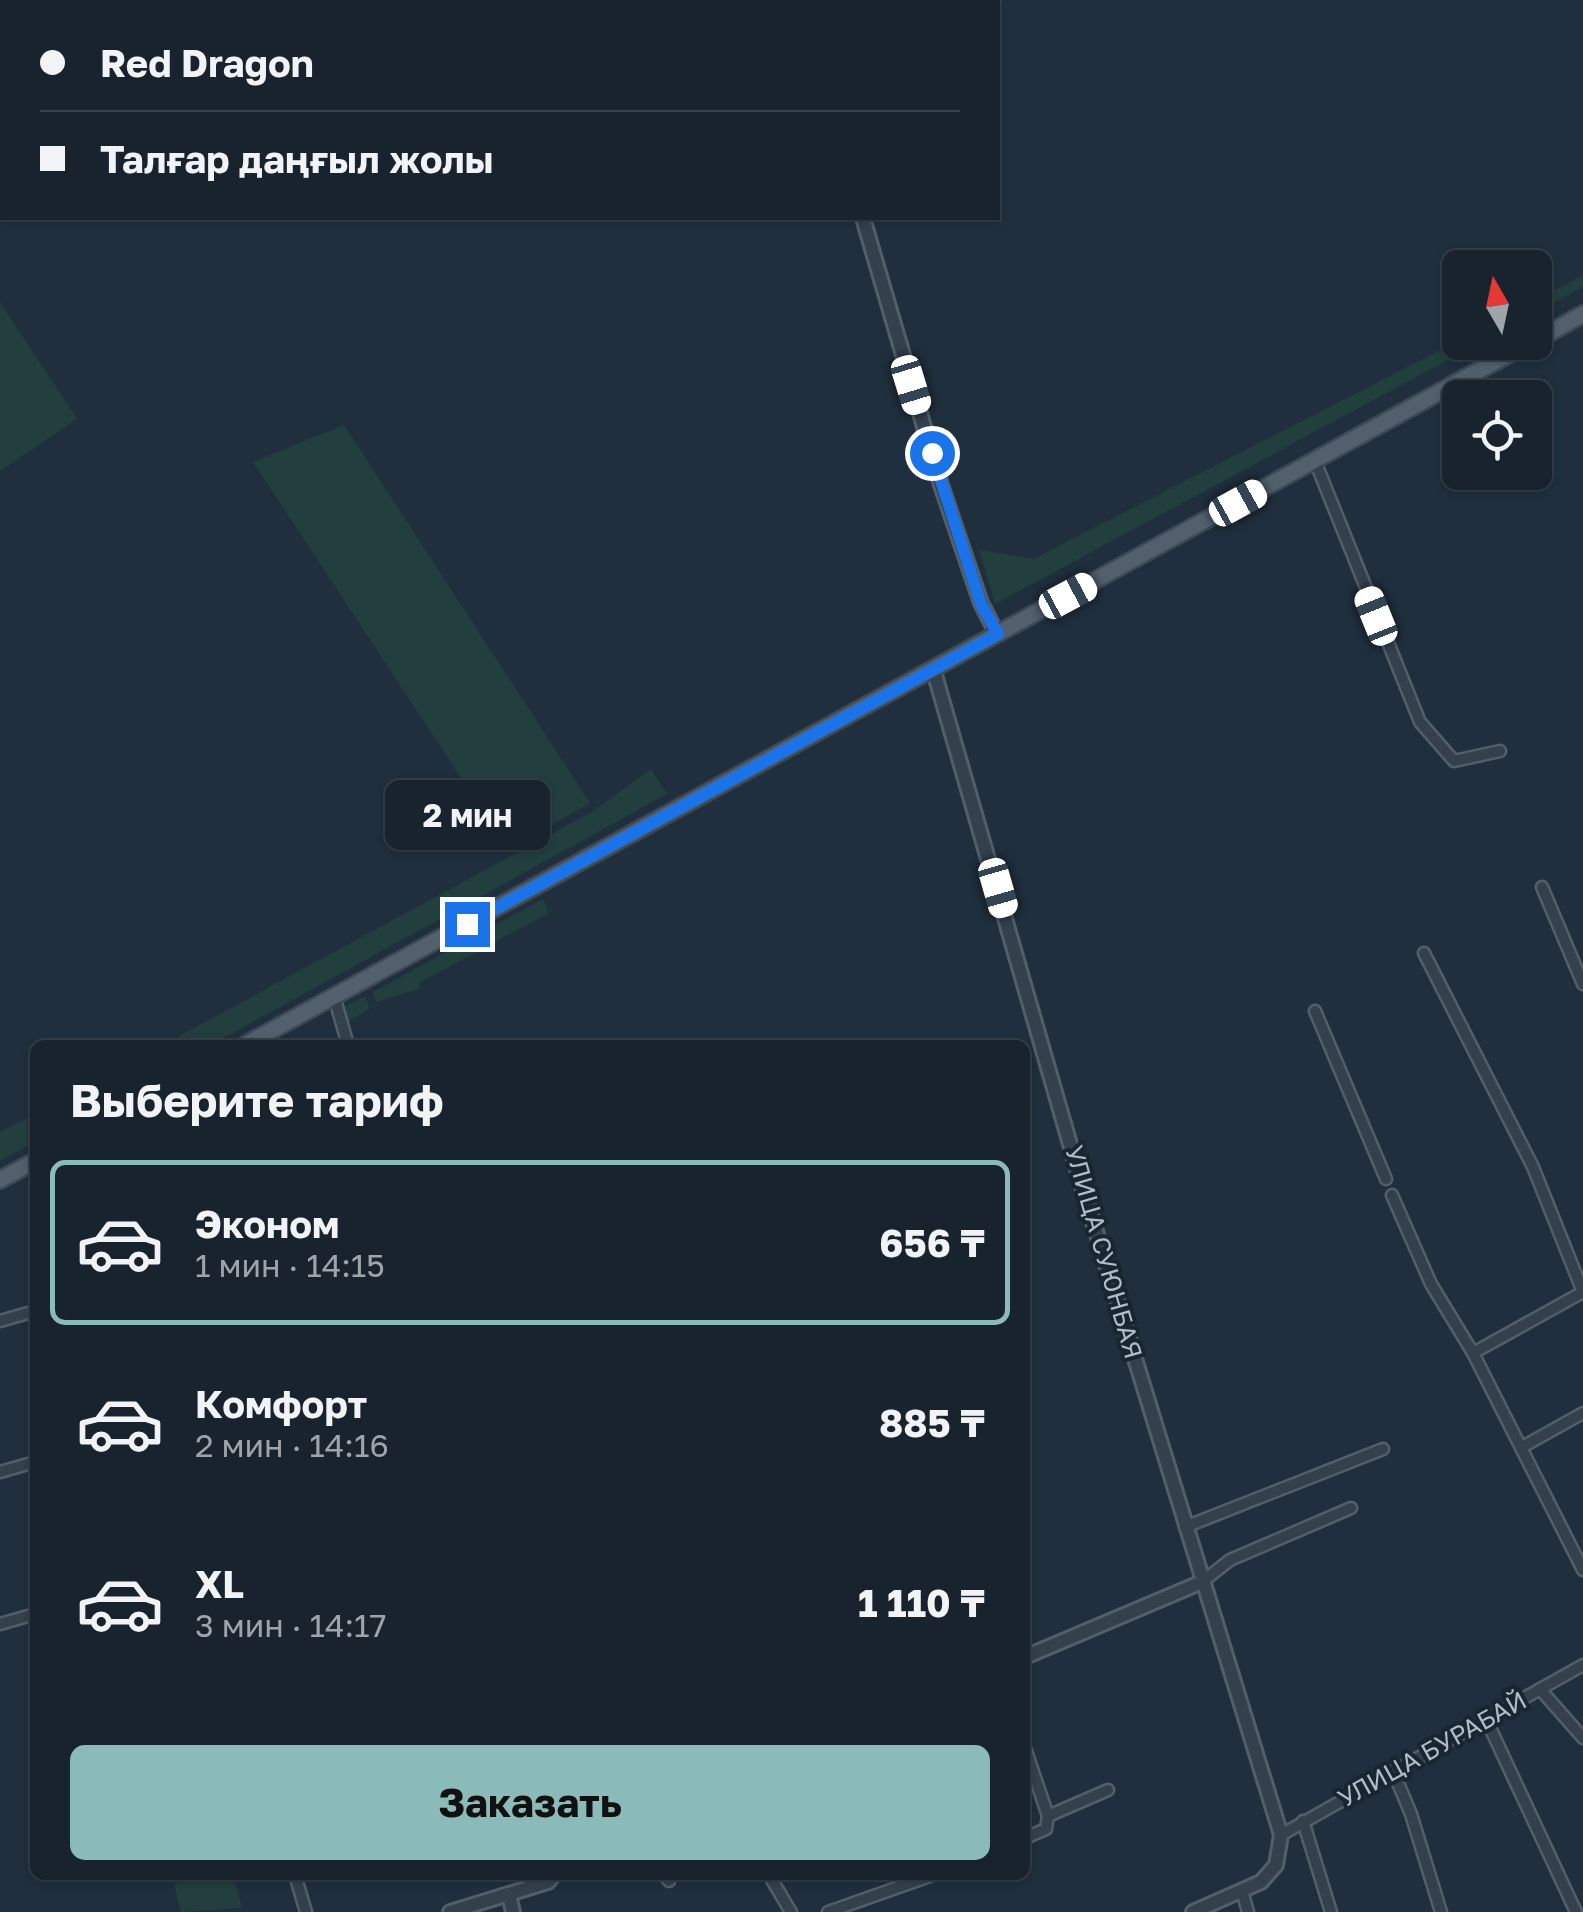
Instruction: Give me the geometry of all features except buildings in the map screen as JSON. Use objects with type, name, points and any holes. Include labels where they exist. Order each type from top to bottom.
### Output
[{"type":"main road","points":[[1552,331],[1583,314]]},
{"type":"main road","points":[[255,1040],[1500,360]]},
{"type":"main road","points":[[0,1180],[30,1165]]},
{"type":"street","points":[[864,220],[941,486],[981,604],[998,634]]},
{"type":"street","points":[[1315,461],[1413,708],[1448,756],[1460,763],[1500,751]]},
{"type":"street","name":"УЛИЦА СУЮНБАЯ","points":[[934,668],[1185,1526],[1281,1834]]},
{"type":"street","points":[[1542,887],[1583,984]]},
{"type":"street","points":[[1424,953],[1533,1168],[1583,1292],[1472,1353]]},
{"type":"street","points":[[334,996],[347,1040]]},
{"type":"street","points":[[1315,1012],[1386,1179]]},
{"type":"street","points":[[1392,1195],[1430,1284],[1524,1446],[1579,1550],[1583,1570]]},
{"type":"street","points":[[0,1321],[30,1312]]},
{"type":"street","points":[[1524,1446],[1583,1414]]},
{"type":"street","points":[[1185,1526],[1384,1449]]},
{"type":"street","points":[[0,1472],[30,1463]]},
{"type":"street","points":[[1030,1656],[1202,1582],[1230,1560],[1351,1508]]},
{"type":"street","points":[[0,1624],[30,1615]]},
{"type":"street","name":"УЛИЦА БУРАБАЙ","points":[[1281,1834],[1583,1665]]},
{"type":"street","points":[[1540,1689],[1583,1738]]},
{"type":"street","points":[[1486,1719],[1576,1912]]},
{"type":"street","points":[[1030,1763],[1048,1816],[1046,1829],[1030,1836]]},
{"type":"street","points":[[1392,1771],[1411,1814],[1441,1912]]},
{"type":"street","points":[[1048,1816],[1108,1790]]},
{"type":"street","points":[[1303,1821],[1331,1912]]},
{"type":"street","points":[[1193,1912],[1242,1894],[1276,1865],[1281,1834]]},
{"type":"street","points":[[296,1880],[306,1912]]},
{"type":"street","points":[[450,1912],[550,1880]]},
{"type":"street","points":[[773,1880],[791,1912]]},
{"type":"street","points":[[828,1912],[901,1881]]},
{"type":"street","points":[[1242,1894],[1248,1912]]},
{"type":"street","points":[[509,1895],[513,1912]]},
{"type":"green space","points":[[1583,275],[1583,287],[1552,303],[1552,292]]},
{"type":"green space","points":[[0,302],[77,419],[0,471]]},
{"type":"green space","points":[[1442,349],[1442,360],[1447,360],[995,604],[979,550],[1033,559]]},
{"type":"green space","points":[[344,425],[590,803],[508,849],[253,462]]},
{"type":"green space","points":[[651,769],[667,794],[220,1040],[172,1040],[590,813]]},
{"type":"green space","points":[[543,899],[549,913],[419,983],[419,989],[376,1002],[373,992]]},
{"type":"green space","points":[[365,996],[370,1009],[342,1025],[338,1010]]},
{"type":"green space","points":[[30,1117],[30,1145],[0,1161],[0,1132]]},
{"type":"green space","points":[[189,1880],[234,1880],[242,1908],[181,1912],[174,1884]]},
{"type":"route","points":[[467,924],[998,634],[981,604],[932,453]]}]
